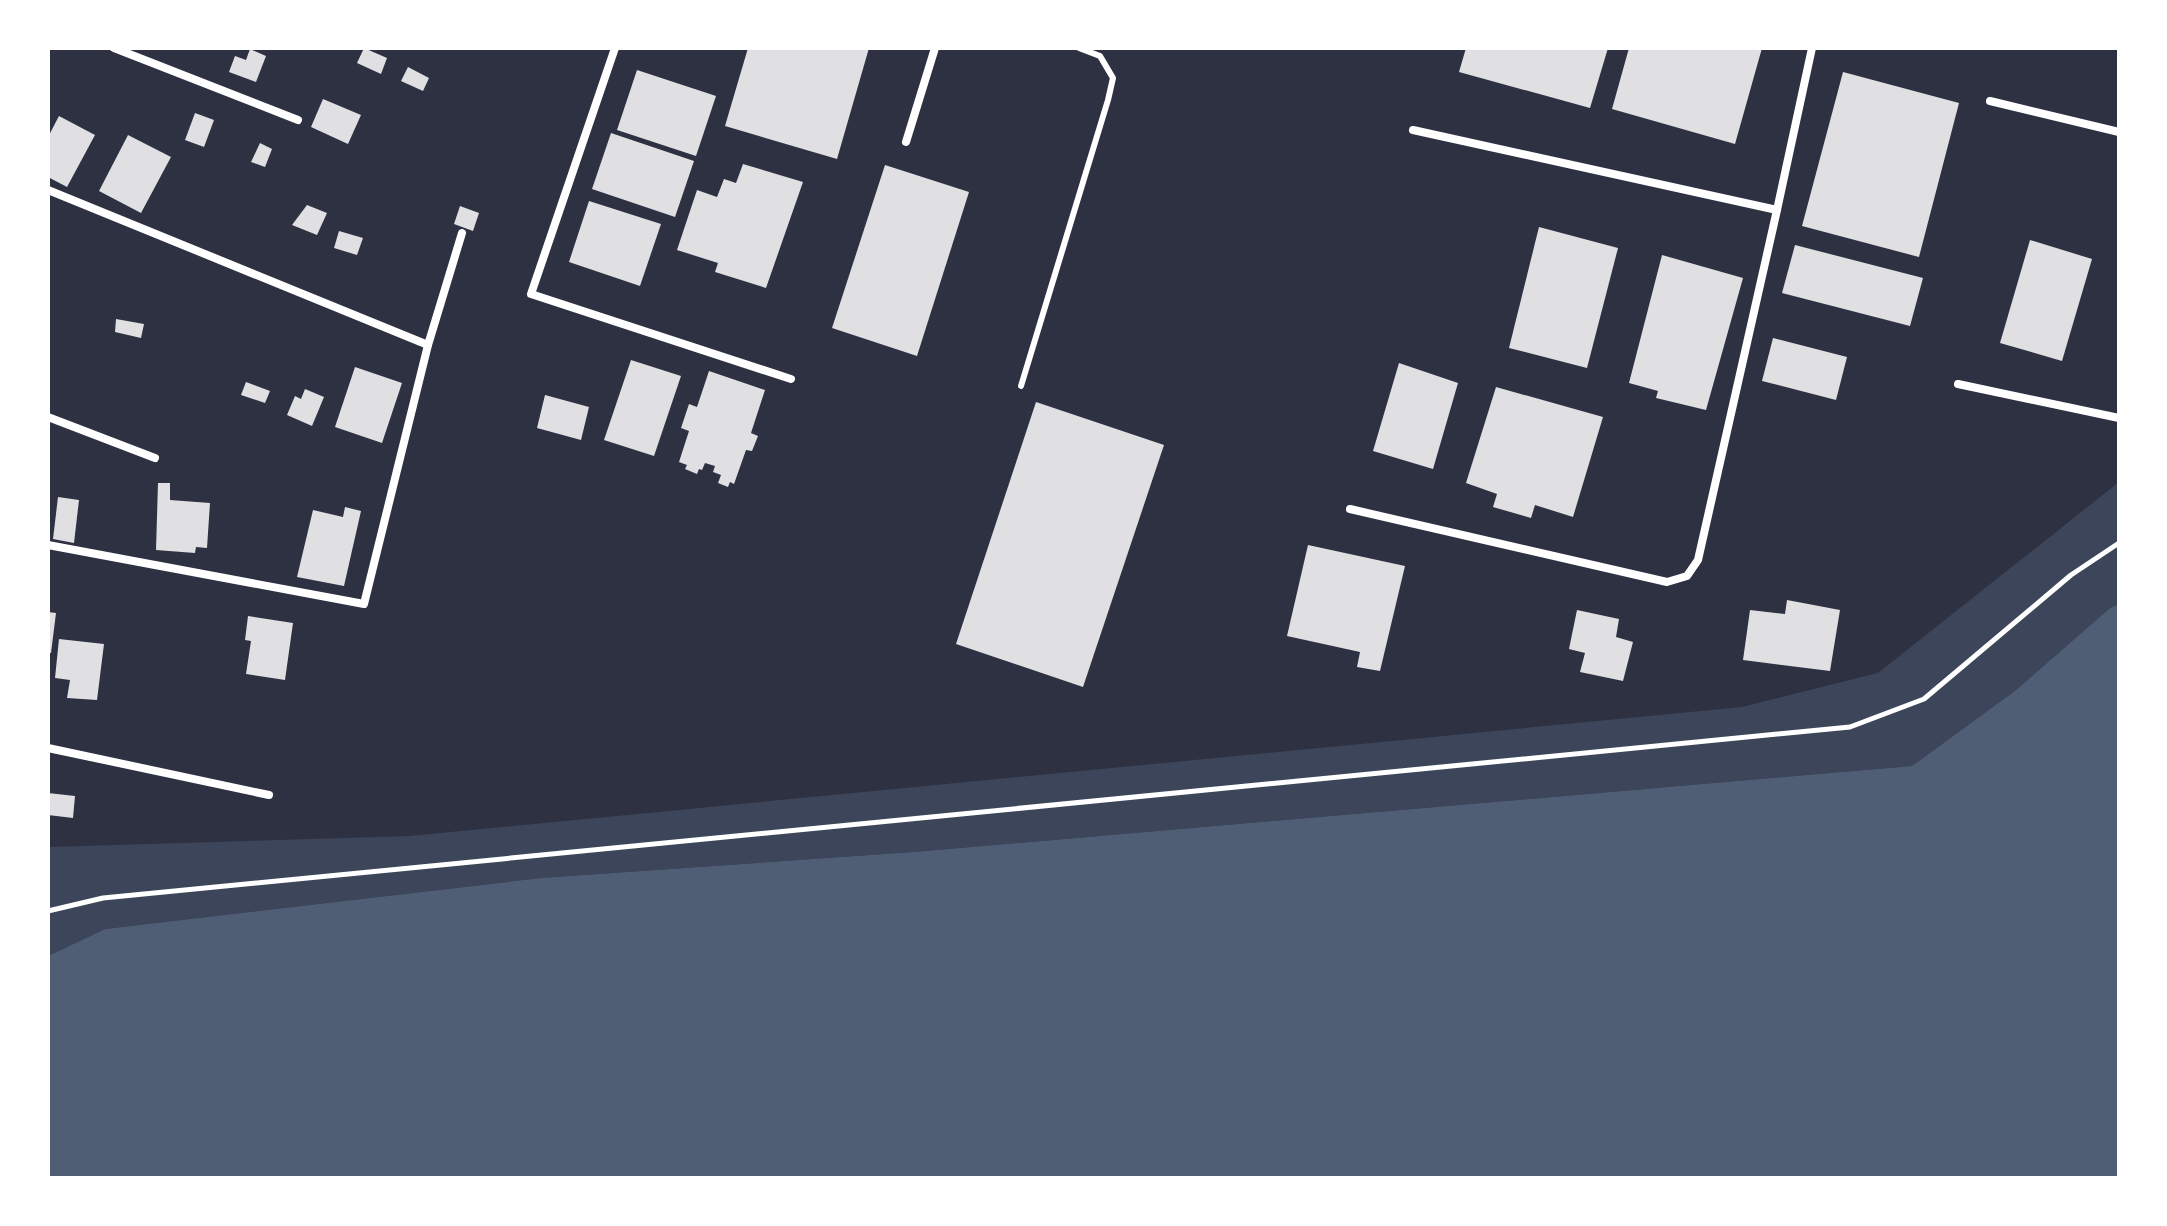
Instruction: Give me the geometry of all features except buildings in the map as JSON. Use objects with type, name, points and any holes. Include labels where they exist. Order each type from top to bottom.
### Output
[{"type":"street","points":[[114,48],[298,120]]},
{"type":"street","points":[[615,48],[531,294],[791,379]]},
{"type":"street","points":[[906,142],[935,48]]},
{"type":"street","points":[[1350,509],[1667,582],[1687,576],[1698,560],[1812,48]]},
{"type":"street","points":[[1990,101],[2119,132]]},
{"type":"street","points":[[1413,130],[1777,210]]},
{"type":"street","points":[[48,190],[428,345]]},
{"type":"street","points":[[48,545],[364,604],[428,345],[462,233]]},
{"type":"street","points":[[1958,384],[2119,418]]},
{"type":"street","points":[[48,417],[155,458]]},
{"type":"street","points":[[48,748],[269,795]]},
{"type":"lane","points":[[1021,386],[1113,78],[1100,56],[1079,48]]},
{"type":"path","points":[[48,911],[103,898],[1850,727],[1924,699],[2060,584],[2119,543]]},
{"type":"shaded area","points":[[2119,482],[2119,604],[2110,608],[2016,690],[1912,766],[913,852],[541,878],[105,929],[48,956],[48,847],[409,836],[1742,707],[1878,673]]},
{"type":"shaded area","points":[[2119,604],[2119,1178],[48,1178],[48,956],[105,929],[541,878],[913,852],[1912,766],[2016,690],[2110,608]]}]
